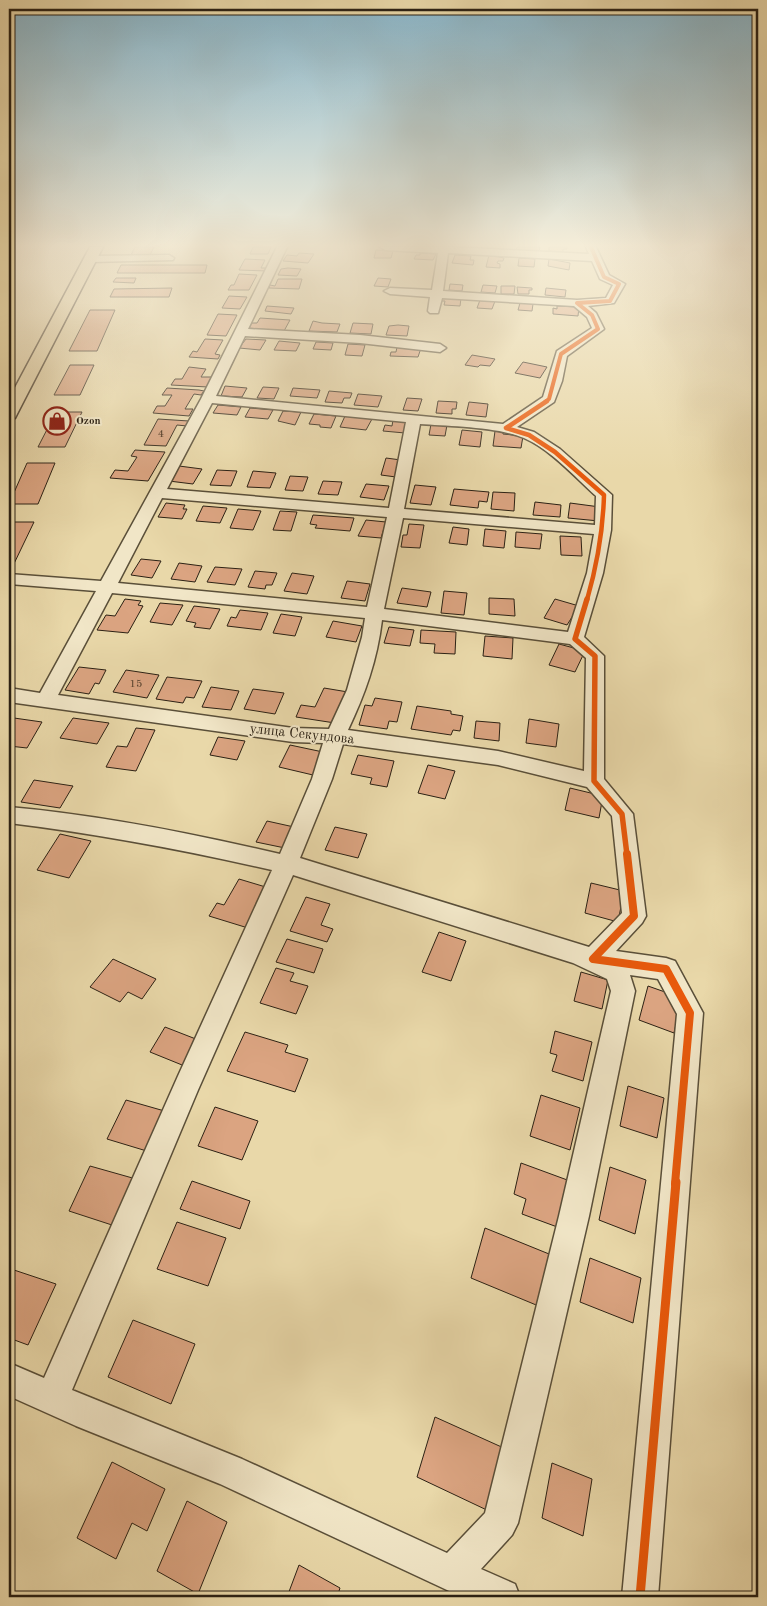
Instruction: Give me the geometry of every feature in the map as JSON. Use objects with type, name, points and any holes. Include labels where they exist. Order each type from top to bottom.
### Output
[{"type":"main road","points":[[9,414],[58,322]]},
{"type":"street","points":[[46,700],[208,399],[246,322]]},
{"type":"street","points":[[506,428],[549,399],[556,380],[561,354],[598,329],[595,322]]},
{"type":"street","points":[[241,332],[360,339],[440,348]]},
{"type":"street","points":[[208,399],[506,428],[529,435],[555,452],[604,495],[603,530],[595,572],[575,639]]},
{"type":"street","points":[[52,1398],[187,1085],[286,865],[322,778],[335,736],[357,690],[371,637],[414,418]]},
{"type":"street","points":[[156,493],[603,530]]},
{"type":"street","points":[[9,579],[107,586],[508,628],[575,639],[595,656],[594,781],[622,814],[634,916],[593,959]]},
{"type":"street","name":"улица Секундова","points":[[9,696],[293,735],[335,736],[498,758],[594,781]]},
{"type":"street","points":[[9,815],[85,824],[176,840],[286,865],[481,922],[593,959],[617,972],[623,991],[574,1216],[500,1523],[451,1574]]},
{"type":"street","points":[[593,959],[666,969],[690,1013],[640,1597]]},
{"type":"street","points":[[9,1379],[230,1471],[502,1597]]},
{"type":"building","points":[[84,322],[110,322],[97,351],[69,351]]},
{"type":"building","points":[[214,322],[233,322],[226,336],[207,335]]},
{"type":"building","points":[[289,322],[284,331],[248,328],[251,323]]},
{"type":"building","points":[[313,322],[340,324],[337,332],[309,331]]},
{"type":"building","points":[[353,323],[373,324],[371,334],[350,333]]},
{"type":"building","points":[[389,326],[409,326],[407,336],[386,335]]},
{"type":"building","points":[[205,339],[223,340],[215,354],[220,355],[218,359],[189,357],[193,351],[197,352]]},
{"type":"building","points":[[246,339],[266,340],[260,350],[239,348]]},
{"type":"building","points":[[279,341],[300,343],[296,351],[274,350]]},
{"type":"building","points":[[316,342],[333,343],[331,350],[313,349]]},
{"type":"building","points":[[348,344],[365,345],[362,356],[345,355]]},
{"type":"building","points":[[397,347],[421,348],[418,357],[390,356],[391,352],[396,352]]},
{"type":"building","points":[[472,355],[495,359],[490,366],[465,365]]},
{"type":"building","points":[[523,362],[547,367],[540,378],[515,373]]},
{"type":"building","points":[[70,365],[94,365],[80,395],[54,395]]},
{"type":"building","points":[[189,367],[206,369],[201,377],[213,377],[208,387],[171,385],[175,379],[182,379]]},
{"type":"building","points":[[225,386],[247,388],[242,397],[221,396]]},
{"type":"building","points":[[263,387],[279,388],[274,399],[257,398]]},
{"type":"building","points":[[167,388],[204,391],[201,395],[194,394],[185,409],[193,409],[189,416],[153,413],[157,406],[165,406],[172,395],[162,395]]},
{"type":"building","points":[[293,388],[320,390],[317,398],[290,396]]},
{"type":"building","points":[[329,391],[352,393],[350,398],[344,398],[342,403],[325,402]]},
{"type":"building","points":[[358,394],[382,396],[378,407],[354,405]]},
{"type":"building","points":[[407,398],[422,399],[418,411],[403,410]]},
{"type":"building","points":[[438,401],[457,402],[456,409],[452,409],[452,414],[436,413]]},
{"type":"building","points":[[469,402],[488,404],[486,417],[466,415]]},
{"type":"building","points":[[218,405],[241,407],[237,415],[213,413]]},
{"type":"building","points":[[250,408],[273,410],[268,419],[245,417]]},
{"type":"building","points":[[283,411],[301,412],[295,425],[278,421]]},
{"type":"building","points":[[56,412],[82,412],[65,447],[38,447]]},
{"type":"building","points":[[314,414],[336,416],[331,428],[320,427],[320,425],[309,424]]},
{"type":"building","points":[[345,416],[372,419],[366,430],[340,427]]},
{"type":"building","points":[[158,419],[189,421],[187,426],[177,425],[166,446],[144,445]]},
{"type":"building","points":[[393,420],[408,421],[405,433],[383,431],[385,425],[392,426]]},
{"type":"building","points":[[431,424],[447,425],[445,436],[429,435]]},
{"type":"building","points":[[462,430],[482,432],[480,447],[459,445]]},
{"type":"building","points":[[495,431],[503,431],[503,434],[523,436],[521,448],[493,446]]},
{"type":"building","points":[[135,450],[165,452],[148,481],[110,478],[115,470],[128,471],[137,457],[131,456]]},
{"type":"building","points":[[386,458],[401,460],[396,477],[381,475]]},
{"type":"building","points":[[27,463],[55,463],[38,504],[9,504]]},
{"type":"building","points":[[179,466],[202,469],[193,484],[169,481]]},
{"type":"building","points":[[217,470],[237,471],[231,486],[210,485]]},
{"type":"building","points":[[253,471],[276,473],[270,488],[247,487]]},
{"type":"building","points":[[290,476],[308,477],[303,491],[285,490]]},
{"type":"building","points":[[323,481],[342,482],[338,495],[318,494]]},
{"type":"building","points":[[366,484],[389,486],[384,500],[360,497]]},
{"type":"building","points":[[415,485],[436,487],[431,505],[410,503]]},
{"type":"building","points":[[454,489],[489,492],[487,502],[479,501],[478,508],[450,505]]},
{"type":"building","points":[[493,492],[515,493],[514,511],[491,509]]},
{"type":"building","points":[[535,502],[561,505],[560,517],[533,515]]},
{"type":"building","points":[[166,503],[185,505],[183,509],[187,509],[182,519],[158,517]]},
{"type":"building","points":[[570,503],[600,507],[599,521],[568,518]]},
{"type":"building","points":[[203,506],[227,508],[220,523],[196,521]]},
{"type":"building","points":[[238,509],[261,511],[253,530],[230,528]]},
{"type":"building","points":[[280,511],[297,512],[291,531],[273,530]]},
{"type":"building","points":[[313,515],[354,518],[350,531],[315,528],[317,525],[310,524]]},
{"type":"building","points":[[366,520],[386,522],[381,538],[358,536]]},
{"type":"building","points":[[9,522],[34,522],[10,572],[9,572]]},
{"type":"building","points":[[409,524],[424,525],[420,548],[401,547],[403,535],[407,535]]},
{"type":"building","points":[[453,527],[469,529],[467,545],[449,543]]},
{"type":"building","points":[[485,529],[506,531],[504,548],[483,546]]},
{"type":"building","points":[[516,532],[542,534],[540,549],[515,547]]},
{"type":"building","points":[[560,536],[581,537],[582,556],[561,555]]},
{"type":"building","points":[[141,559],[161,561],[152,578],[131,575]]},
{"type":"building","points":[[179,563],[202,566],[195,582],[171,579]]},
{"type":"building","points":[[215,567],[242,569],[235,585],[207,582]]},
{"type":"building","points":[[255,571],[277,573],[272,585],[266,585],[265,589],[248,587]]},
{"type":"building","points":[[292,573],[314,576],[307,594],[284,591]]},
{"type":"building","points":[[347,581],[370,584],[365,601],[341,598]]},
{"type":"building","points":[[402,588],[431,592],[427,607],[397,603]]},
{"type":"building","points":[[444,591],[467,593],[464,615],[441,613]]},
{"type":"building","points":[[489,598],[514,599],[515,616],[489,614]]},
{"type":"building","points":[[125,599],[141,601],[138,605],[143,606],[128,633],[97,630],[106,615],[115,616]]},
{"type":"building","points":[[555,599],[579,606],[567,625],[544,618]]},
{"type":"building","points":[[160,603],[183,605],[172,625],[150,622]]},
{"type":"building","points":[[194,606],[220,609],[210,629],[194,627],[196,623],[186,621]]},
{"type":"building","points":[[240,610],[268,613],[261,630],[227,626],[231,617],[236,618]]},
{"type":"building","points":[[281,614],[302,617],[295,636],[273,633]]},
{"type":"building","points":[[333,621],[362,626],[356,642],[326,637]]},
{"type":"building","points":[[389,627],[414,630],[410,646],[384,643]]},
{"type":"building","points":[[421,630],[456,632],[455,654],[434,653],[435,644],[420,643]]},
{"type":"building","points":[[485,636],[513,638],[512,659],[483,656]]},
{"type":"building","points":[[559,644],[585,651],[575,672],[549,665]]},
{"type":"building","points":[[79,667],[106,670],[99,684],[95,683],[89,694],[65,690]]},
{"type":"building","points":[[126,670],[159,675],[147,698],[113,692]]},
{"type":"building","points":[[167,677],[202,681],[194,698],[186,697],[183,703],[156,699]]},
{"type":"building","points":[[211,687],[239,691],[231,710],[202,707]]},
{"type":"building","points":[[324,688],[348,692],[335,723],[296,717],[301,705],[315,707]]},
{"type":"building","points":[[253,689],[284,693],[275,714],[244,709]]},
{"type":"building","points":[[375,698],[402,702],[397,722],[389,721],[387,729],[359,725],[365,705],[372,706]]},
{"type":"building","points":[[417,706],[451,711],[451,714],[463,716],[460,731],[453,730],[451,735],[411,729]]},
{"type":"building","points":[[14,718],[42,722],[27,748],[9,746],[9,727]]},
{"type":"building","points":[[73,718],[109,723],[97,744],[60,738]]},
{"type":"building","points":[[529,719],[559,724],[556,747],[526,743]]},
{"type":"building","points":[[476,721],[500,723],[499,741],[474,738]]},
{"type":"building","points":[[136,728],[155,730],[136,771],[106,767],[117,746],[127,747]]},
{"type":"building","points":[[218,737],[245,741],[237,760],[210,755]]},
{"type":"building","points":[[290,745],[323,752],[313,775],[279,767]]},
{"type":"building","points":[[358,755],[394,761],[387,787],[370,784],[372,778],[351,774]]},
{"type":"building","points":[[428,765],[455,771],[445,799],[418,793]]},
{"type":"building","points":[[34,780],[73,786],[60,808],[21,802]]},
{"type":"building","points":[[570,788],[603,796],[599,818],[565,810]]},
{"type":"building","points":[[267,821],[294,827],[285,848],[256,842]]},
{"type":"building","points":[[335,827],[367,834],[358,858],[325,850]]},
{"type":"building","points":[[60,834],[91,841],[69,878],[37,870]]},
{"type":"building","points":[[239,879],[269,888],[248,928],[209,916],[217,903],[224,905]]},
{"type":"building","points":[[591,883],[624,891],[618,922],[585,913]]},
{"type":"building","points":[[306,897],[330,904],[321,925],[333,929],[327,942],[290,931]]},
{"type":"building","points":[[439,932],[466,941],[451,981],[422,972]]},
{"type":"building","points":[[287,939],[323,949],[314,973],[276,962]]},
{"type":"building","points":[[113,959],[156,979],[142,999],[128,992],[120,1002],[90,987]]},
{"type":"building","points":[[276,968],[294,973],[290,981],[308,986],[296,1014],[260,1003]]},
{"type":"building","points":[[581,972],[608,980],[602,1009],[574,1001]]},
{"type":"building","points":[[648,986],[682,998],[674,1033],[639,1020]]},
{"type":"building","points":[[165,1027],[201,1041],[187,1067],[150,1052]]},
{"type":"building","points":[[555,1031],[592,1042],[583,1081],[552,1071],[557,1055],[550,1053]]},
{"type":"building","points":[[245,1032],[288,1045],[285,1052],[308,1059],[295,1092],[227,1071]]},
{"type":"building","points":[[628,1086],[664,1098],[657,1138],[620,1126]]},
{"type":"building","points":[[541,1095],[580,1108],[570,1150],[530,1136]]},
{"type":"building","points":[[126,1100],[168,1112],[150,1152],[107,1139]]},
{"type":"building","points":[[215,1107],[258,1121],[242,1160],[198,1146]]},
{"type":"building","points":[[521,1163],[570,1181],[560,1228],[522,1214],[526,1199],[514,1194]]},
{"type":"building","points":[[90,1166],[136,1179],[115,1226],[69,1211]]},
{"type":"building","points":[[610,1167],[646,1180],[635,1234],[599,1220]]},
{"type":"building","points":[[192,1181],[250,1201],[240,1229],[180,1209]]},
{"type":"building","points":[[177,1222],[226,1238],[208,1286],[157,1269]]},
{"type":"building","points":[[485,1228],[554,1256],[541,1307],[471,1278]]},
{"type":"building","points":[[590,1258],[641,1278],[633,1323],[580,1302]]},
{"type":"building","points":[[14,1270],[56,1284],[28,1345],[9,1338],[9,1280]]},
{"type":"building","points":[[133,1320],[195,1344],[171,1404],[108,1377]]},
{"type":"building","points":[[435,1417],[506,1449],[491,1512],[417,1477]]},
{"type":"building","points":[[112,1462],[165,1489],[147,1531],[132,1523],[116,1559],[77,1538]]},
{"type":"building","points":[[552,1463],[592,1479],[583,1536],[542,1518]]},
{"type":"building","points":[[187,1501],[227,1522],[198,1594],[157,1571]]},
{"type":"building","points":[[299,1565],[340,1588],[337,1597],[287,1597]]},
{"type":"cycle path","points":[[595,322],[598,329],[561,354],[549,399],[506,428],[529,435],[555,452],[604,495],[603,530],[595,573],[575,639],[595,656],[594,781],[622,814],[634,916],[593,959],[666,969],[690,1013],[640,1597]]},
{"type":"place","name":"Ozon","points":[[57,421]]}]
